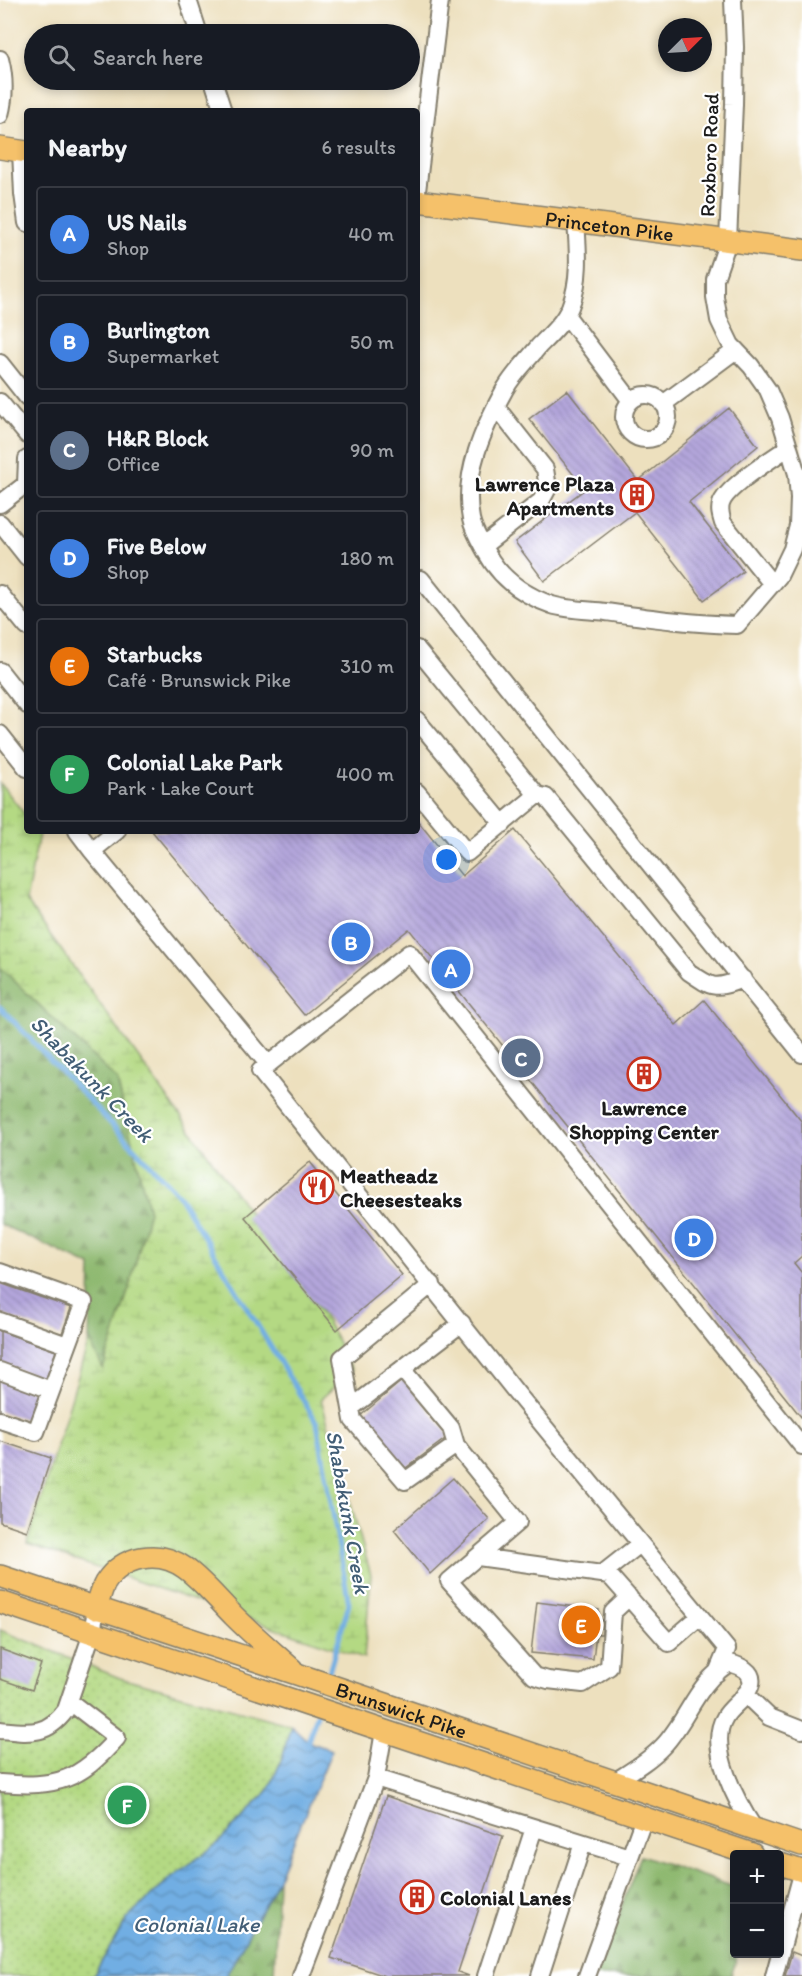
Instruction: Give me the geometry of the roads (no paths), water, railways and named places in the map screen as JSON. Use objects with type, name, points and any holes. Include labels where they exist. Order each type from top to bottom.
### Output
[{"type":"main road","name":"Princeton Pike","points":[[420,201],[802,250]]},
{"type":"main road","points":[[96,1609],[104,1584],[127,1562],[142,1557],[158,1556],[172,1560],[186,1569],[239,1621],[304,1676]]},
{"type":"main road","name":"Brunswick Pike","points":[[0,1576],[304,1676],[802,1845]]},
{"type":"main road","name":"Brunswick Pike","points":[[0,1602],[740,1850]]},
{"type":"main road","points":[[784,1866],[802,1873]]},
{"type":"street","points":[[188,0],[196,24]]},
{"type":"street","points":[[420,166],[440,0]]},
{"type":"street","name":"Roxboro Road","points":[[483,546],[492,563],[511,583],[529,595],[554,606],[696,624],[737,625],[779,576],[792,549],[798,526],[797,474],[789,447],[768,390],[751,366],[731,345],[719,320],[715,297],[715,279],[728,241],[734,104],[733,0]]},
{"type":"street","points":[[0,59],[4,80],[0,115]]},
{"type":"street","points":[[216,90],[222,108]]},
{"type":"street","points":[[16,150],[24,201]]},
{"type":"street","points":[[496,407],[545,469],[548,488],[541,501],[483,546],[471,519],[472,467],[482,435],[506,386],[570,308],[576,281],[578,254],[576,221]]},
{"type":"street","points":[[566,315],[631,401]]},
{"type":"street","points":[[663,404],[736,350]]},
{"type":"street","points":[[0,363],[24,393]]},
{"type":"street","points":[[644,395],[652,396],[663,404],[668,418],[666,425],[657,436],[644,439],[631,433],[624,420],[627,406],[631,401],[644,395]]},
{"type":"street","points":[[0,402],[24,431]]},
{"type":"street","points":[[772,584],[723,523],[720,512],[721,502],[730,490],[789,447]]},
{"type":"street","points":[[0,504],[24,486]]},
{"type":"street","points":[[0,523],[24,553]]},
{"type":"street","points":[[420,580],[802,1054]]},
{"type":"street","points":[[0,594],[24,623]]},
{"type":"street","points":[[420,653],[537,795],[546,797],[688,972],[709,986],[725,986],[742,979]]},
{"type":"street","points":[[0,671],[24,701]]},
{"type":"street","points":[[420,724],[502,824]]},
{"type":"street","points":[[0,734],[24,764]]},
{"type":"street","points":[[420,796],[467,854],[537,795]]},
{"type":"street","points":[[79,834],[268,1064]]},
{"type":"street","points":[[93,851],[113,834]]},
{"type":"street","points":[[717,1673],[727,1649],[260,1071],[409,953],[802,1446]]},
{"type":"street","points":[[0,1272],[84,1302],[36,1432],[0,1420]]},
{"type":"street","points":[[432,1284],[342,1358],[353,1419],[405,1481],[456,1445]]},
{"type":"street","points":[[0,1321],[67,1345]]},
{"type":"street","points":[[351,1408],[462,1323]]},
{"type":"street","points":[[402,1369],[451,1428],[456,1445],[518,1522],[449,1581],[534,1676],[548,1680],[583,1683],[609,1667],[613,1612],[629,1597]]},
{"type":"street","points":[[0,1371],[51,1390]]},
{"type":"street","points":[[602,1574],[640,1544]]},
{"type":"street","points":[[478,1557],[609,1575],[669,1643],[699,1617]]},
{"type":"street","points":[[0,1730],[35,1732],[48,1728],[58,1721],[66,1710],[92,1633],[96,1609]]},
{"type":"street","points":[[614,1782],[646,1762],[664,1745],[684,1718],[701,1688],[717,1673],[730,1663],[742,1666],[749,1674],[751,1683],[724,1717],[720,1731],[720,1755],[737,1802],[755,1830]]},
{"type":"street","points":[[744,1694],[769,1717],[802,1730]]},
{"type":"street","points":[[0,1782],[43,1785],[63,1780],[81,1772],[98,1759],[117,1738],[69,1701]]},
{"type":"street","points":[[301,1976],[376,1778],[384,1731]]},
{"type":"street","points":[[376,1778],[629,1857]]},
{"type":"street","points":[[587,1976],[644,1818]]},
{"type":"street","points":[[486,1976],[534,1828]]},
{"type":"street","points":[[540,1976],[583,1843]]},
{"type":"street","points":[[774,1976],[802,1873]]},
{"type":"water","name":"Colonial Lake","points":[[291,1725],[309,1742],[332,1750],[278,1879],[226,1976],[93,1976],[127,1919],[169,1879],[217,1844],[268,1791],[282,1759]]},
{"type":"waterway","name":"Shabakunk Creek","points":[[0,1007],[178,1194],[317,1423],[349,1604],[327,1679]]},
{"type":"waterway","name":"Shabakunk Creek","points":[[306,1747],[317,1714]]},
{"type":"place","name":"Lawrence Plaza Apartments","points":[[637,495]]},
{"type":"place","name":"Burlington","points":[[351,942]]},
{"type":"place","name":"US Nails","points":[[451,969]]},
{"type":"place","name":"H&R Block","points":[[521,1058]]},
{"type":"place","name":"Lawrence Shopping Center","points":[[644,1074]]},
{"type":"place","name":"Meatheadz Cheesesteaks","points":[[317,1187]]},
{"type":"place","name":"Five Below","points":[[694,1238]]},
{"type":"place","name":"Starbucks","points":[[581,1625]]},
{"type":"place","name":"Colonial Lake Park","points":[[127,1805]]},
{"type":"place","name":"Colonial Lanes","points":[[417,1897]]}]
